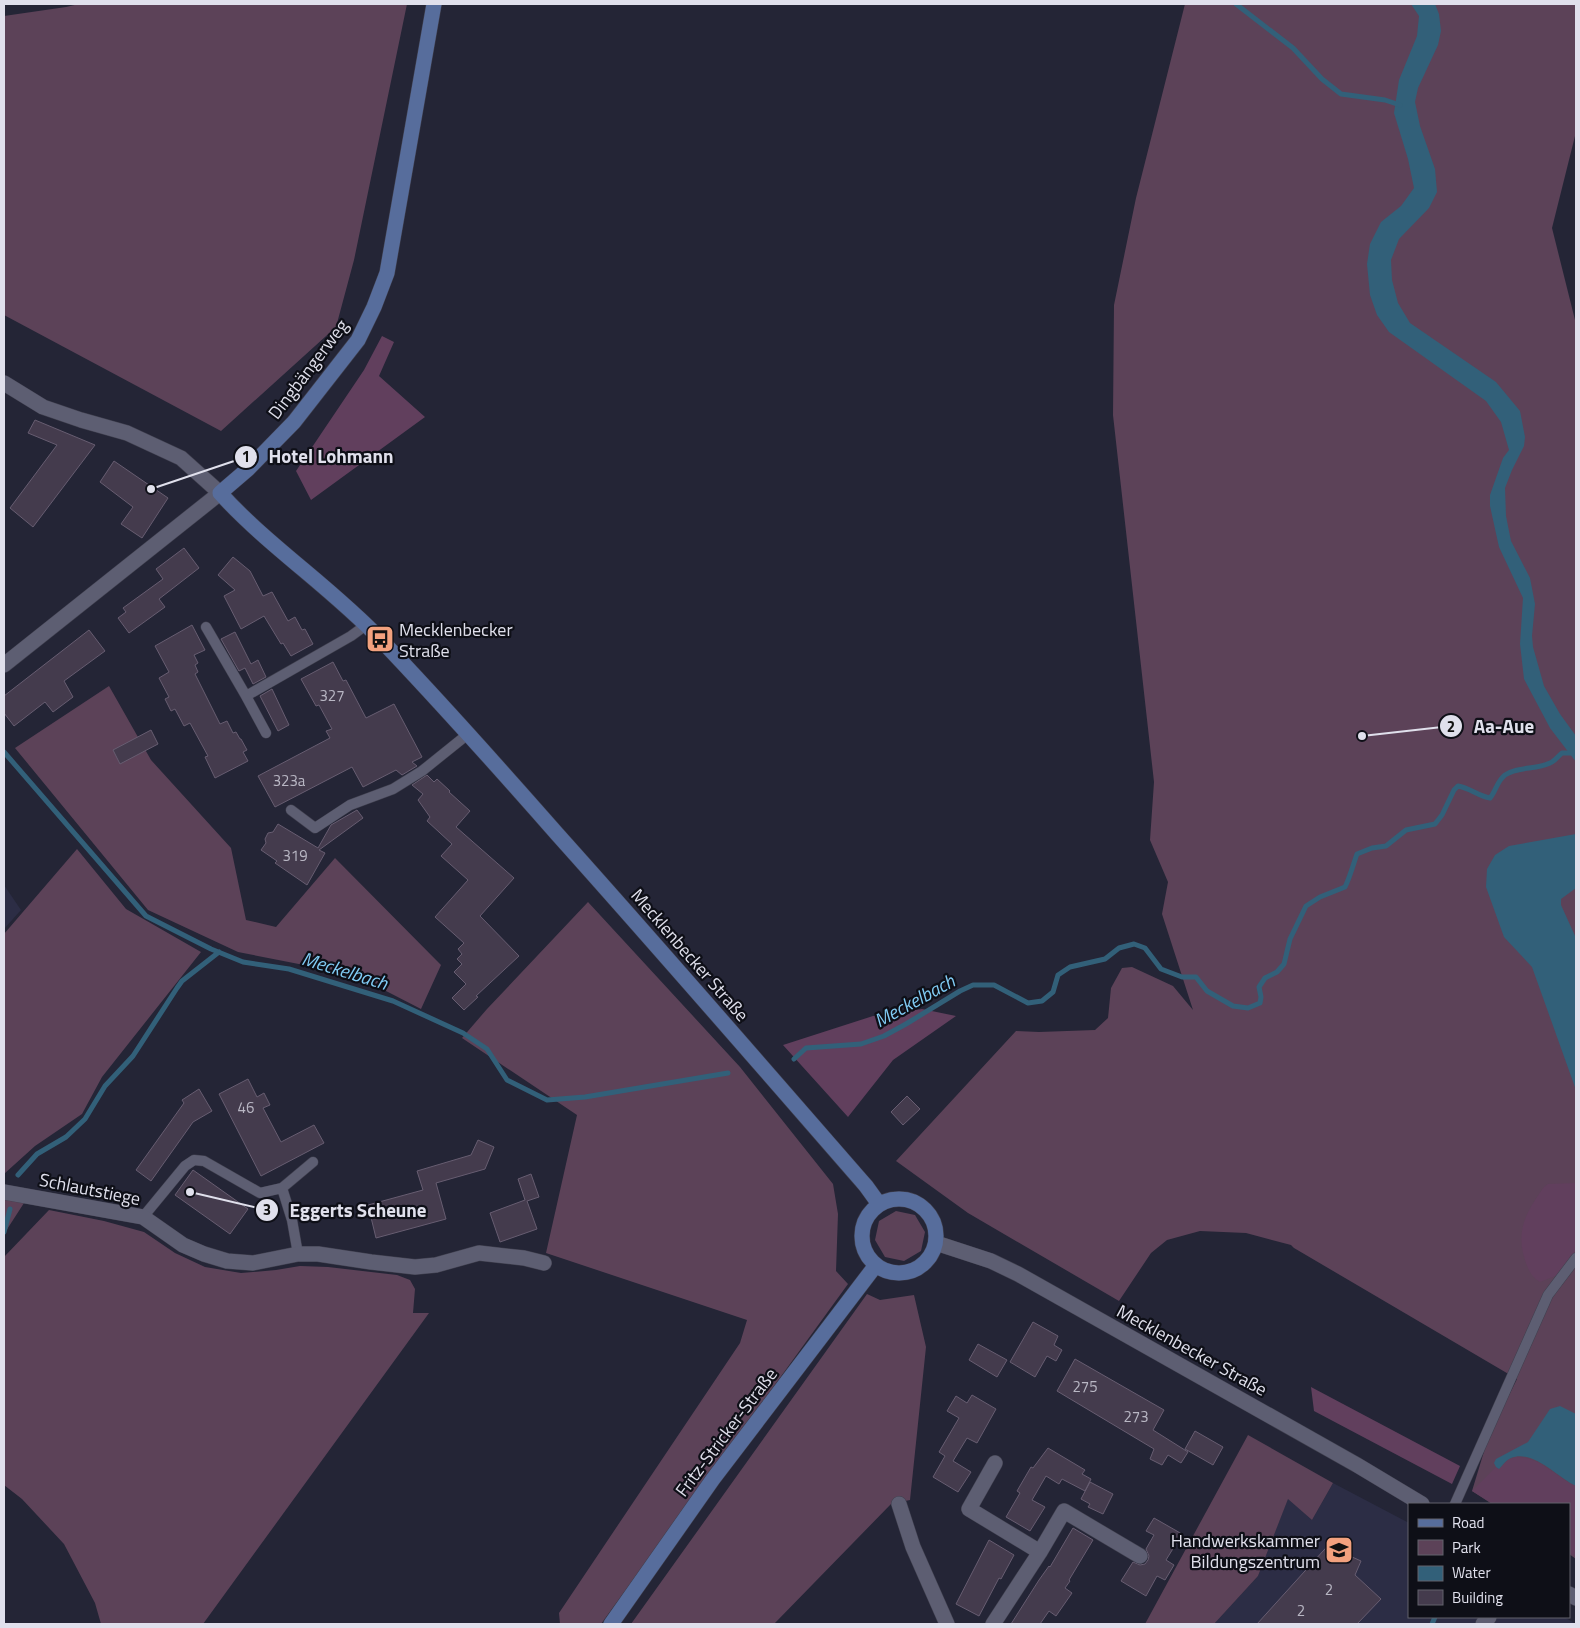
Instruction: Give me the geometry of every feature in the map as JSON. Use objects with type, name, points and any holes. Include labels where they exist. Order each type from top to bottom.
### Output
[{"type":"main road","name":"Dingbängerweg","points":[[220,493],[248,469],[294,422],[358,340],[374,307],[387,273],[434,4]]},
{"type":"main road","name":"Mecklenbecker Straße","points":[[220,493],[247,522],[311,575],[366,625],[468,734],[741,1041],[866,1186],[879,1204]]},
{"type":"main road","points":[[894,1199],[908,1200],[921,1206],[931,1216],[936,1228],[936,1243],[930,1257],[920,1267],[905,1273],[890,1272],[876,1265],[866,1254],[862,1241],[863,1227],[869,1214],[879,1204],[894,1199]]},
{"type":"main road","name":"Fritz-Stricker-Straße","points":[[611,1624],[713,1479],[876,1265]]},
{"type":"street","name":"Mecklenbecker Straße","points":[[4,383],[43,406],[81,420],[127,433],[181,458],[220,493]]},
{"type":"street","name":"Dingbängerweg","points":[[4,665],[220,493]]},
{"type":"street","name":"Schlautstiege","points":[[4,1192],[143,1217],[183,1244],[204,1254],[227,1261],[253,1263],[298,1254],[318,1254],[415,1266],[436,1265],[479,1253],[524,1258],[544,1264]]},
{"type":"street","name":"Mecklenbecker Straße","points":[[936,1243],[991,1261],[1018,1274],[1358,1465],[1420,1503]]},
{"type":"street","points":[[996,1463],[969,1508],[1040,1552]]},
{"type":"street","points":[[899,1504],[913,1548],[947,1624]]},
{"type":"street","points":[[993,1624],[1064,1511],[1140,1556]]},
{"type":"lane","points":[[246,696],[351,636],[366,625]]},
{"type":"lane","points":[[206,628],[266,733]]},
{"type":"lane","points":[[291,810],[315,828],[350,805],[393,789],[422,771],[468,734]]},
{"type":"lane","points":[[143,1217],[185,1166],[194,1160],[204,1160],[260,1193],[282,1188],[312,1162]]},
{"type":"lane","points":[[282,1188],[292,1220],[298,1254]]},
{"type":"lane","points":[[1455,1503],[1548,1295],[1576,1258]]},
{"type":"shaded area","points":[[382,336],[394,342],[379,376],[425,417],[311,500],[296,471],[364,370]]},
{"type":"shaded area","points":[[4,885],[21,910],[4,929]]},
{"type":"shaded area","points":[[922,1009],[956,1016],[893,1060],[848,1117],[783,1045],[873,1016]]},
{"type":"shaded area","points":[[1576,1183],[1576,1250],[1560,1274],[1540,1282],[1529,1270],[1522,1249],[1521,1239],[1524,1221],[1532,1204],[1548,1184]]},
{"type":"shaded area","points":[[1311,1387],[1460,1466],[1452,1484],[1314,1411]]},
{"type":"shaded area","points":[[1516,1457],[1533,1460],[1576,1486],[1576,1557],[1570,1553],[1570,1503],[1491,1503],[1472,1491],[1496,1467],[1499,1469],[1509,1459]]},
{"type":"shaded area","name":"Handwerkskammer Bildungszentrum","points":[[1333,1483],[1408,1522],[1408,1618],[1566,1618],[1576,1624],[1214,1624],[1258,1576],[1288,1498],[1312,1520]]},
{"type":"green space","points":[[79,4],[407,4],[354,260],[336,327],[221,431],[4,315],[4,16]]},
{"type":"green space","points":[[1185,4],[1576,4],[1576,132],[1552,228],[1576,324],[1576,1559],[1570,1555],[1570,1503],[1490,1503],[1472,1491],[1489,1435],[1517,1379],[1291,1245],[1246,1233],[1200,1231],[1167,1240],[1151,1253],[1119,1301],[968,1213],[896,1161],[1016,1031],[1095,1030],[1108,1018],[1111,988],[1122,968],[1132,967],[1173,986],[1193,1010],[1162,914],[1168,882],[1150,840],[1154,782],[1113,415],[1114,305],[1136,198]]},
{"type":"green space","points":[[109,686],[151,760],[231,848],[246,920],[276,927],[335,858],[441,965],[421,1009],[355,975],[238,952],[148,910],[15,748]]},
{"type":"green space","points":[[77,849],[126,909],[201,952],[102,1077],[82,1114],[35,1146],[4,1174],[4,934]]},
{"type":"green space","points":[[588,902],[740,1067],[833,1184],[838,1214],[836,1271],[848,1284],[601,1624],[560,1624],[559,1613],[740,1343],[747,1320],[546,1253],[577,1115],[462,1038]]},
{"type":"green space","points":[[4,1199],[24,1203],[4,1234]]},
{"type":"green space","points":[[49,1210],[104,1221],[144,1232],[175,1253],[205,1267],[241,1273],[300,1266],[328,1267],[397,1275],[410,1280],[415,1289],[413,1313],[429,1313],[203,1624],[101,1624],[95,1603],[64,1544],[22,1499],[4,1485],[4,1257]]},
{"type":"green space","points":[[896,1211],[915,1215],[925,1232],[921,1251],[904,1261],[885,1257],[875,1240],[879,1221]]},
{"type":"green space","points":[[867,1294],[880,1300],[914,1295],[926,1347],[910,1500],[891,1504],[774,1624],[631,1624]]},
{"type":"green space","points":[[1248,1435],[1333,1483],[1312,1520],[1288,1499],[1258,1576],[1214,1624],[1145,1624]]},
{"type":"water","points":[[1411,4],[1435,4],[1439,14],[1441,31],[1438,45],[1418,88],[1415,102],[1420,126],[1435,169],[1437,192],[1429,208],[1399,239],[1391,260],[1392,280],[1398,303],[1410,323],[1496,382],[1520,411],[1525,437],[1524,446],[1505,488],[1506,516],[1511,541],[1530,578],[1535,604],[1532,636],[1533,647],[1544,686],[1560,714],[1576,736],[1576,762],[1550,728],[1524,679],[1520,644],[1523,598],[1499,547],[1490,506],[1490,495],[1503,458],[1509,450],[1501,422],[1486,401],[1389,332],[1377,315],[1370,295],[1367,264],[1370,244],[1381,222],[1401,206],[1414,188],[1408,159],[1394,113],[1399,80],[1417,36],[1419,16]]},
{"type":"water","points":[[1576,834],[1576,888],[1561,899],[1561,905],[1576,938],[1576,1090],[1532,967],[1504,937],[1486,887],[1487,869],[1495,855],[1509,846]]},
{"type":"water","points":[[1560,1406],[1576,1414],[1576,1486],[1528,1457],[1519,1456],[1511,1458],[1499,1469],[1496,1467],[1494,1463],[1496,1459],[1528,1442],[1550,1409]]},
{"type":"building","points":[[35,420],[95,445],[33,527],[10,508],[57,445],[28,433]]},
{"type":"building","points":[[114,461],[168,498],[142,538],[121,524],[133,507],[100,482]]},
{"type":"building","points":[[184,548],[199,568],[159,599],[165,607],[129,633],[118,618],[126,612],[123,608],[163,579],[156,569]]},
{"type":"building","points":[[233,557],[250,571],[263,596],[272,592],[288,621],[295,617],[302,630],[305,629],[313,644],[291,656],[283,643],[281,644],[264,616],[241,629],[224,596],[235,590],[218,575]]},
{"type":"building","points":[[192,625],[205,650],[194,655],[198,663],[195,665],[198,672],[195,674],[220,724],[227,721],[233,733],[236,732],[247,750],[243,752],[248,761],[215,778],[205,757],[208,756],[190,723],[184,726],[175,709],[171,711],[165,699],[169,697],[159,678],[169,672],[155,646]]},
{"type":"building","points":[[89,630],[105,651],[64,681],[73,697],[53,712],[45,702],[14,726],[4,713],[4,696]]},
{"type":"building","points":[[235,632],[251,664],[258,660],[266,677],[253,684],[245,668],[239,671],[221,639]]},
{"type":"building","points":[[333,662],[343,681],[346,680],[366,718],[394,704],[422,757],[412,762],[417,766],[402,775],[396,770],[363,787],[352,767],[275,807],[258,776],[330,738],[326,731],[332,729],[319,705],[316,706],[301,679]]},
{"type":"building","points":[[272,689],[289,725],[278,731],[260,696]]},
{"type":"building","points":[[151,730],[158,744],[120,764],[113,750]]},
{"type":"building","points":[[427,775],[434,782],[437,779],[470,811],[456,827],[514,878],[480,916],[519,956],[476,996],[478,997],[464,1010],[452,998],[466,984],[454,972],[462,964],[457,959],[462,954],[458,949],[464,943],[435,917],[468,880],[441,856],[452,844],[427,821],[430,817],[418,800],[423,794],[412,785]]},
{"type":"building","points":[[357,810],[363,818],[319,850],[325,853],[307,885],[275,863],[277,861],[261,850],[266,843],[265,839],[268,833],[273,832],[278,824],[318,848],[331,825]]},
{"type":"building","points":[[248,1079],[257,1097],[264,1093],[270,1105],[263,1108],[281,1142],[314,1125],[324,1143],[261,1176],[219,1094]]},
{"type":"building","points":[[199,1089],[212,1111],[193,1122],[151,1181],[136,1170],[184,1103],[182,1100]]},
{"type":"building","points":[[907,1096],[920,1109],[903,1125],[891,1112]]},
{"type":"building","points":[[478,1140],[494,1147],[485,1169],[436,1183],[446,1219],[376,1238],[368,1205],[423,1190],[417,1171],[471,1155]]},
{"type":"building","points":[[193,1170],[248,1209],[230,1234],[175,1195]]},
{"type":"building","points":[[531,1174],[539,1197],[527,1201],[537,1229],[500,1242],[490,1213],[525,1200],[518,1179]]},
{"type":"building","points":[[1033,1322],[1058,1336],[1054,1345],[1062,1350],[1056,1361],[1047,1356],[1035,1377],[1010,1362]]},
{"type":"building","points":[[978,1344],[1007,1360],[997,1377],[969,1360]]},
{"type":"building","points":[[1075,1359],[1164,1410],[1153,1430],[1188,1452],[1181,1463],[1168,1455],[1162,1465],[1150,1459],[1154,1449],[1057,1391]]},
{"type":"building","points":[[972,1395],[996,1409],[977,1443],[967,1438],[953,1461],[971,1472],[958,1492],[933,1477],[945,1456],[939,1452],[959,1418],[947,1411],[956,1396],[967,1403]]},
{"type":"building","points":[[1195,1431],[1223,1447],[1213,1465],[1185,1449]]},
{"type":"building","points":[[1048,1448],[1085,1470],[1082,1474],[1091,1479],[1085,1491],[1062,1479],[1059,1484],[1046,1476],[1032,1500],[1045,1507],[1030,1531],[1006,1517],[1020,1493],[1017,1491],[1031,1467],[1033,1468]]},
{"type":"building","points":[[1090,1482],[1113,1494],[1103,1514],[1088,1507],[1090,1504],[1081,1499]]},
{"type":"building","points":[[1154,1518],[1182,1534],[1166,1560],[1174,1565],[1165,1580],[1157,1576],[1146,1596],[1121,1581],[1133,1562],[1140,1565],[1145,1564],[1148,1560],[1149,1556],[1146,1549],[1154,1535],[1146,1531]]},
{"type":"building","points":[[1073,1528],[1093,1540],[1065,1588],[1072,1593],[1056,1616],[1049,1611],[1040,1624],[1011,1624],[1039,1580],[1050,1567]]},
{"type":"building","points":[[989,1540],[1014,1555],[1001,1579],[999,1578],[979,1616],[956,1604]]},
{"type":"building","points":[[1333,1540],[1341,1552],[1361,1561],[1355,1575],[1381,1599],[1357,1624],[1257,1624]]},
{"type":"waterway","points":[[1236,4],[1293,48],[1322,79],[1341,94],[1385,100],[1400,105]]},
{"type":"waterway","name":"Meckelbach","points":[[4,752],[146,916],[211,949],[243,962],[289,969],[393,1001],[463,1033],[487,1049],[507,1080],[547,1100],[585,1097],[728,1073]]},
{"type":"waterway","name":"Meckelbach","points":[[794,1059],[806,1048],[861,1044],[884,1036],[973,985],[994,985],[1028,1003],[1042,1001],[1053,992],[1058,975],[1070,967],[1105,959],[1119,948],[1134,944],[1145,948],[1161,969],[1182,977],[1196,977],[1207,991],[1233,1006],[1248,1008],[1260,1003],[1259,987],[1265,978],[1277,972],[1284,964],[1290,939],[1306,906],[1320,897],[1345,887],[1357,854],[1372,848],[1386,846],[1406,830],[1435,824],[1458,786],[1490,798],[1500,780],[1510,772],[1545,765],[1562,753],[1576,753]]},
{"type":"waterway","points":[[18,1175],[37,1154],[66,1137],[85,1119],[105,1086],[133,1056],[182,981],[219,952]]},
{"type":"waterway","points":[[4,1232],[10,1209]]},
{"type":"waterway","points":[[1432,1624],[1435,1618]]},
{"type":"place","name":"Hotel Lohmann","points":[[151,489]]},
{"type":"place","name":"Mecklenbecker Straße","points":[[380,639]]},
{"type":"place","name":"Aa-Aue","points":[[1362,736]]},
{"type":"place","name":"Eggerts Scheune","points":[[190,1192]]},
{"type":"place","name":"Handwerkskammer Bildungszentrum","points":[[1339,1550]]}]
